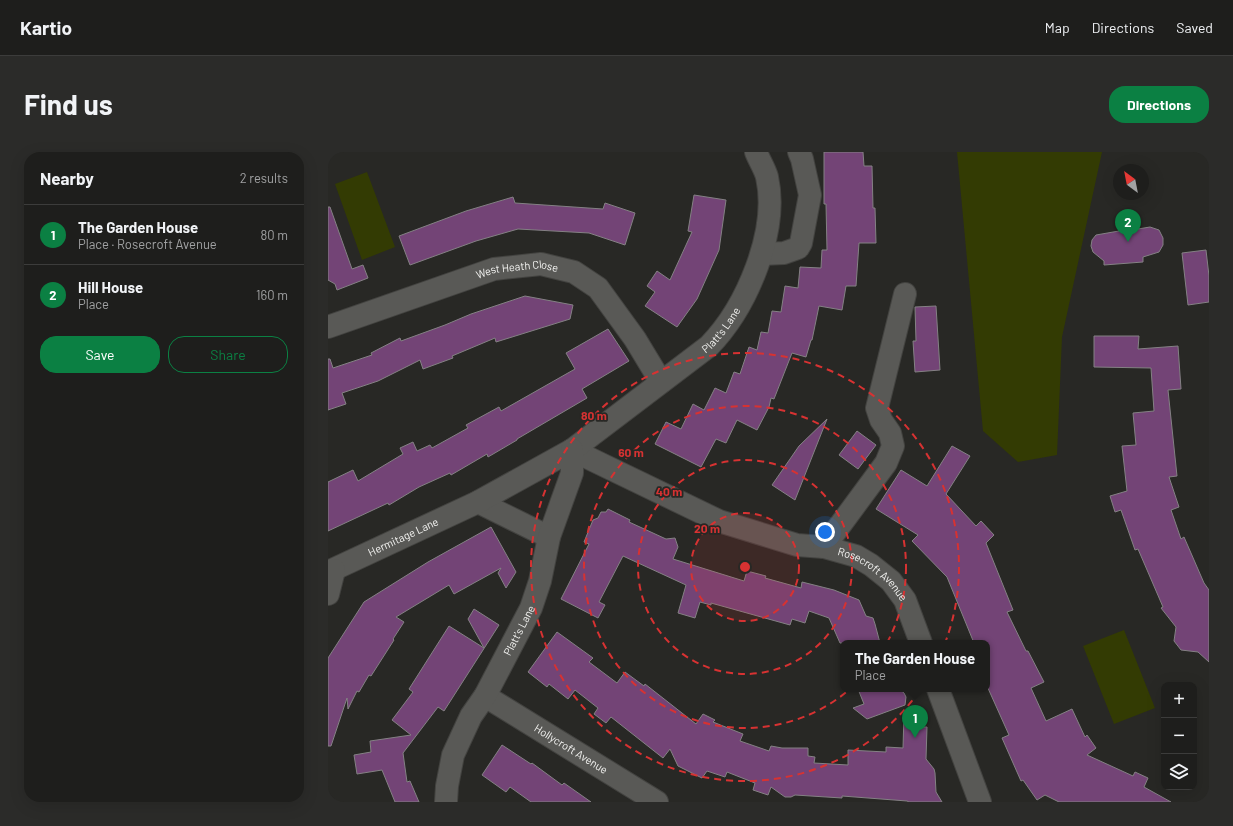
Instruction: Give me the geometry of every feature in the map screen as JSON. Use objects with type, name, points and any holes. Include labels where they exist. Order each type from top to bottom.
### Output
[{"type":"street","name":"Platt's Lane","points":[[478,502],[572,450],[709,346],[716,338],[735,311],[753,278],[762,254],[767,230],[770,197],[767,176],[756,152]]},
{"type":"street","points":[[762,254],[784,253],[798,248],[801,243],[810,195],[799,152]]},
{"type":"street","name":"West Heath Close","points":[[328,327],[494,269],[541,264],[574,272],[598,288],[635,340],[661,382]]},
{"type":"street","points":[[824,547],[886,463],[893,446],[890,433],[881,420],[877,408],[905,294]]},
{"type":"street","name":"Platt's Lane","points":[[446,802],[447,786],[453,755],[472,716],[485,696],[531,608],[540,581],[549,537],[572,473],[572,450]]},
{"type":"street","name":"Rosecroft Avenue","points":[[572,450],[719,521],[797,545],[824,547],[856,556],[871,564],[891,581],[905,600],[920,640]]},
{"type":"street","points":[[478,502],[549,537]]},
{"type":"street","name":"Hermitage Lane","points":[[331,571],[478,502]]},
{"type":"street","points":[[328,594],[331,571]]},
{"type":"street","points":[[939,692],[980,802]]},
{"type":"street","name":"Hollycroft Avenue","points":[[485,696],[657,802]]},
{"type":"green space","points":[[957,152],[1102,152],[1062,337],[1057,455],[1018,462],[983,431]]},
{"type":"green space","points":[[367,172],[395,247],[362,260],[335,184]]},
{"type":"green space","points":[[1124,630],[1155,708],[1114,724],[1083,646]]},
{"type":"building","points":[[824,152],[863,152],[864,166],[872,166],[876,243],[859,243],[856,286],[846,286],[842,310],[819,306],[812,340],[806,357],[792,353],[774,399],[771,398],[769,407],[757,430],[737,420],[726,443],[716,439],[701,467],[655,444],[666,422],[681,429],[693,404],[704,410],[715,388],[726,393],[734,372],[740,374],[749,347],[757,350],[761,332],[768,333],[772,311],[781,312],[785,286],[798,288],[800,267],[821,268],[822,250],[827,250],[826,204],[824,204]]},
{"type":"building","points":[[694,195],[726,200],[719,250],[697,299],[677,327],[645,306],[655,292],[647,286],[657,271],[670,280],[692,232],[688,231]]},
{"type":"building","points":[[513,197],[515,203],[603,209],[605,203],[635,213],[625,245],[589,233],[518,229],[476,241],[410,265],[399,236],[466,211]]},
{"type":"building","points":[[328,207],[330,207],[352,269],[363,265],[368,278],[337,290],[335,284],[328,280]]},
{"type":"building","points":[[1137,224],[1138,229],[1150,227],[1159,230],[1163,238],[1163,245],[1159,252],[1143,257],[1143,262],[1104,265],[1104,261],[1093,252],[1091,246],[1092,240],[1096,235],[1119,231],[1118,227]]},
{"type":"building","points":[[1206,250],[1209,276],[1209,302],[1188,305],[1182,253]]},
{"type":"building","points":[[525,296],[573,305],[570,319],[496,342],[495,338],[452,356],[453,358],[423,369],[420,360],[378,381],[342,393],[346,404],[328,410],[328,359],[330,359],[333,368],[372,355],[371,353],[400,338],[401,341],[471,314]]},
{"type":"building","points":[[936,306],[940,370],[915,372],[913,341],[916,341],[915,307]]},
{"type":"building","points":[[608,329],[629,361],[582,389],[587,398],[488,457],[487,454],[451,475],[450,473],[419,487],[389,505],[388,503],[328,531],[328,482],[353,470],[358,481],[403,454],[400,448],[413,442],[417,451],[430,445],[432,448],[468,428],[466,425],[499,407],[501,411],[575,369],[566,353]]},
{"type":"building","points":[[1094,336],[1139,336],[1138,349],[1178,346],[1181,389],[1168,390],[1177,476],[1169,477],[1179,507],[1171,510],[1181,539],[1184,537],[1204,583],[1209,590],[1209,662],[1198,652],[1181,650],[1174,641],[1176,627],[1161,608],[1163,607],[1138,549],[1135,550],[1121,510],[1115,512],[1110,496],[1127,491],[1122,446],[1136,445],[1133,413],[1154,411],[1151,368],[1094,367]]},
{"type":"building","points":[[827,419],[795,500],[772,485],[799,446]]},
{"type":"building","points":[[857,431],[876,445],[858,469],[839,455]]},
{"type":"building","points":[[952,446],[970,456],[946,494],[976,526],[981,521],[994,535],[986,543],[1013,610],[1007,612],[1026,651],[1028,651],[1044,682],[1031,688],[1046,721],[1072,709],[1085,737],[1087,735],[1096,748],[1087,755],[1133,776],[1135,772],[1148,778],[1144,787],[1171,802],[1059,802],[1045,795],[1037,800],[1023,780],[1021,781],[1002,738],[1009,735],[990,692],[990,640],[973,640],[947,577],[912,541],[918,535],[876,509],[901,470],[927,486]]},
{"type":"building","points":[[608,509],[630,520],[629,522],[666,539],[675,538],[678,547],[673,559],[744,581],[747,571],[766,576],[765,578],[801,588],[802,582],[834,590],[859,600],[866,616],[873,618],[879,640],[840,640],[840,643],[829,618],[809,611],[805,623],[792,619],[790,625],[711,603],[711,605],[700,602],[695,618],[678,613],[686,585],[623,556],[599,602],[605,605],[598,618],[561,599],[589,544],[584,542],[593,520],[598,518],[601,512],[606,512]]},
{"type":"building","points":[[491,527],[516,572],[506,588],[498,573],[501,568],[454,594],[449,585],[396,617],[404,622],[371,676],[369,675],[359,692],[357,691],[348,709],[347,698],[331,746],[328,746],[328,658],[364,602],[428,562]]},
{"type":"building","points":[[474,609],[499,625],[444,711],[438,707],[403,753],[407,782],[410,781],[419,802],[395,802],[382,770],[357,774],[354,755],[371,752],[370,741],[411,735],[392,720],[413,692],[409,689],[449,626],[484,648],[468,619]]},
{"type":"building","points":[[557,632],[593,658],[589,662],[617,683],[625,672],[644,686],[645,684],[696,724],[703,714],[715,720],[713,722],[743,734],[740,741],[769,751],[771,746],[782,748],[808,748],[808,756],[815,757],[814,763],[848,765],[848,750],[886,752],[886,747],[903,748],[904,714],[918,714],[918,727],[927,727],[926,759],[934,769],[936,792],[942,802],[909,802],[842,796],[842,798],[795,795],[785,797],[771,787],[768,795],[753,790],[755,783],[727,772],[725,777],[707,771],[702,778],[678,766],[670,749],[663,758],[611,717],[606,723],[594,714],[598,708],[575,690],[568,699],[549,684],[547,687],[528,672]]},
{"type":"building","points":[[859,692],[903,692],[906,697],[905,705],[867,719],[853,708],[864,704]]},
{"type":"building","points":[[502,745],[531,764],[532,763],[562,785],[564,783],[591,802],[531,802],[510,787],[506,792],[482,775]]},
{"type":"place","name":"Hill House","points":[[1128,242]]},
{"type":"place","name":"The Garden House","points":[[915,738]]}]
